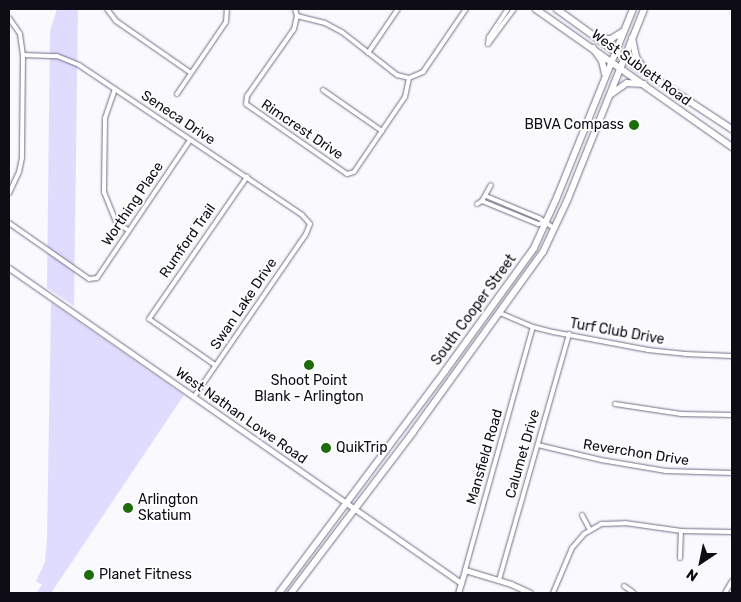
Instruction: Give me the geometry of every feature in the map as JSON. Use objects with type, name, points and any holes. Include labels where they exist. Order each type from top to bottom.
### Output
[{"type":"main road","name":"West Sublett Road","points":[[536,9],[594,48],[689,118],[732,147]]},
{"type":"main road","name":"West Sublett Road","points":[[557,9],[624,57],[732,129]]},
{"type":"main road","name":"South Cooper Street","points":[[279,593],[425,398],[534,248],[633,9]]},
{"type":"main road","name":"South Cooper Street","points":[[291,593],[434,404],[542,252],[554,228],[644,9]]},
{"type":"main road","points":[[599,39],[611,39],[625,30]]},
{"type":"main road","points":[[632,38],[636,57],[645,71]]},
{"type":"main road","points":[[594,48],[605,68],[605,77]]},
{"type":"main road","points":[[608,97],[626,83],[644,84]]},
{"type":"main road","points":[[425,398],[434,404]]},
{"type":"street","points":[[107,9],[116,21],[191,73]]},
{"type":"street","points":[[177,94],[226,22],[227,9]]},
{"type":"street","points":[[295,9],[297,16],[330,25],[351,38],[398,75],[409,78],[423,72],[466,9]]},
{"type":"street","points":[[368,53],[398,9]]},
{"type":"street","points":[[508,9],[489,37],[488,44],[514,9]]},
{"type":"street","name":"Rimcrest Drive","points":[[297,16],[294,29],[247,96],[246,104],[347,174],[354,172],[382,130]]},
{"type":"street","points":[[502,17],[507,20]]},
{"type":"street","points":[[9,18],[20,34],[24,55],[22,158],[19,172],[9,192]]},
{"type":"street","name":"Seneca Drive","points":[[24,55],[57,56],[69,60],[247,177],[302,215],[310,224]]},
{"type":"street","points":[[323,90],[382,130],[405,96],[409,78]]},
{"type":"street","points":[[115,89],[105,118],[104,192],[116,221],[128,231]]},
{"type":"street","name":"Worthing Place","points":[[9,223],[93,279],[97,278],[190,140]]},
{"type":"street","name":"Rumford Trail","points":[[216,366],[149,319],[247,177]]},
{"type":"street","points":[[477,204],[486,196],[492,185]]},
{"type":"street","points":[[486,196],[539,218],[554,228]]},
{"type":"street","points":[[482,201],[538,223],[545,223]]},
{"type":"street","name":"Swan Lake Drive","points":[[194,397],[306,234],[310,224]]},
{"type":"street","name":"West Nathan Lowe Road","points":[[9,268],[461,583]]},
{"type":"street","name":"Turf Club Drive","points":[[500,313],[533,326],[657,351],[732,356]]},
{"type":"street","name":"Mansfield Road","points":[[458,593],[533,326]]},
{"type":"street","name":"Calumet Drive","points":[[499,580],[570,334]]},
{"type":"street","points":[[615,404],[681,414],[732,414]]},
{"type":"street","name":"Reverchon Drive","points":[[538,445],[600,460],[666,471],[732,474]]},
{"type":"street","points":[[582,516],[590,530]]},
{"type":"street","points":[[553,593],[572,548],[578,539],[601,524],[614,522],[681,531],[732,532]]},
{"type":"street","points":[[680,558],[681,531]]},
{"type":"street","points":[[465,570],[499,580],[530,593]]},
{"type":"street","points":[[726,593],[732,581]]},
{"type":"street","points":[[624,586],[634,593]]},
{"type":"shaded area","points":[[57,9],[78,9],[74,306],[47,288],[50,31]]},
{"type":"shaded area","points":[[51,302],[184,395],[51,593],[36,593],[42,585],[36,581],[45,562],[47,538]]},
{"type":"place","name":"BBVA Compass","points":[[634,125]]},
{"type":"place","name":"Shoot Point Blank - Arlington","points":[[309,365]]},
{"type":"place","name":"QuikTrip","points":[[326,448]]},
{"type":"place","name":"Arlington Skatium","points":[[128,508]]},
{"type":"place","name":"Planet Fitness","points":[[89,575]]}]
